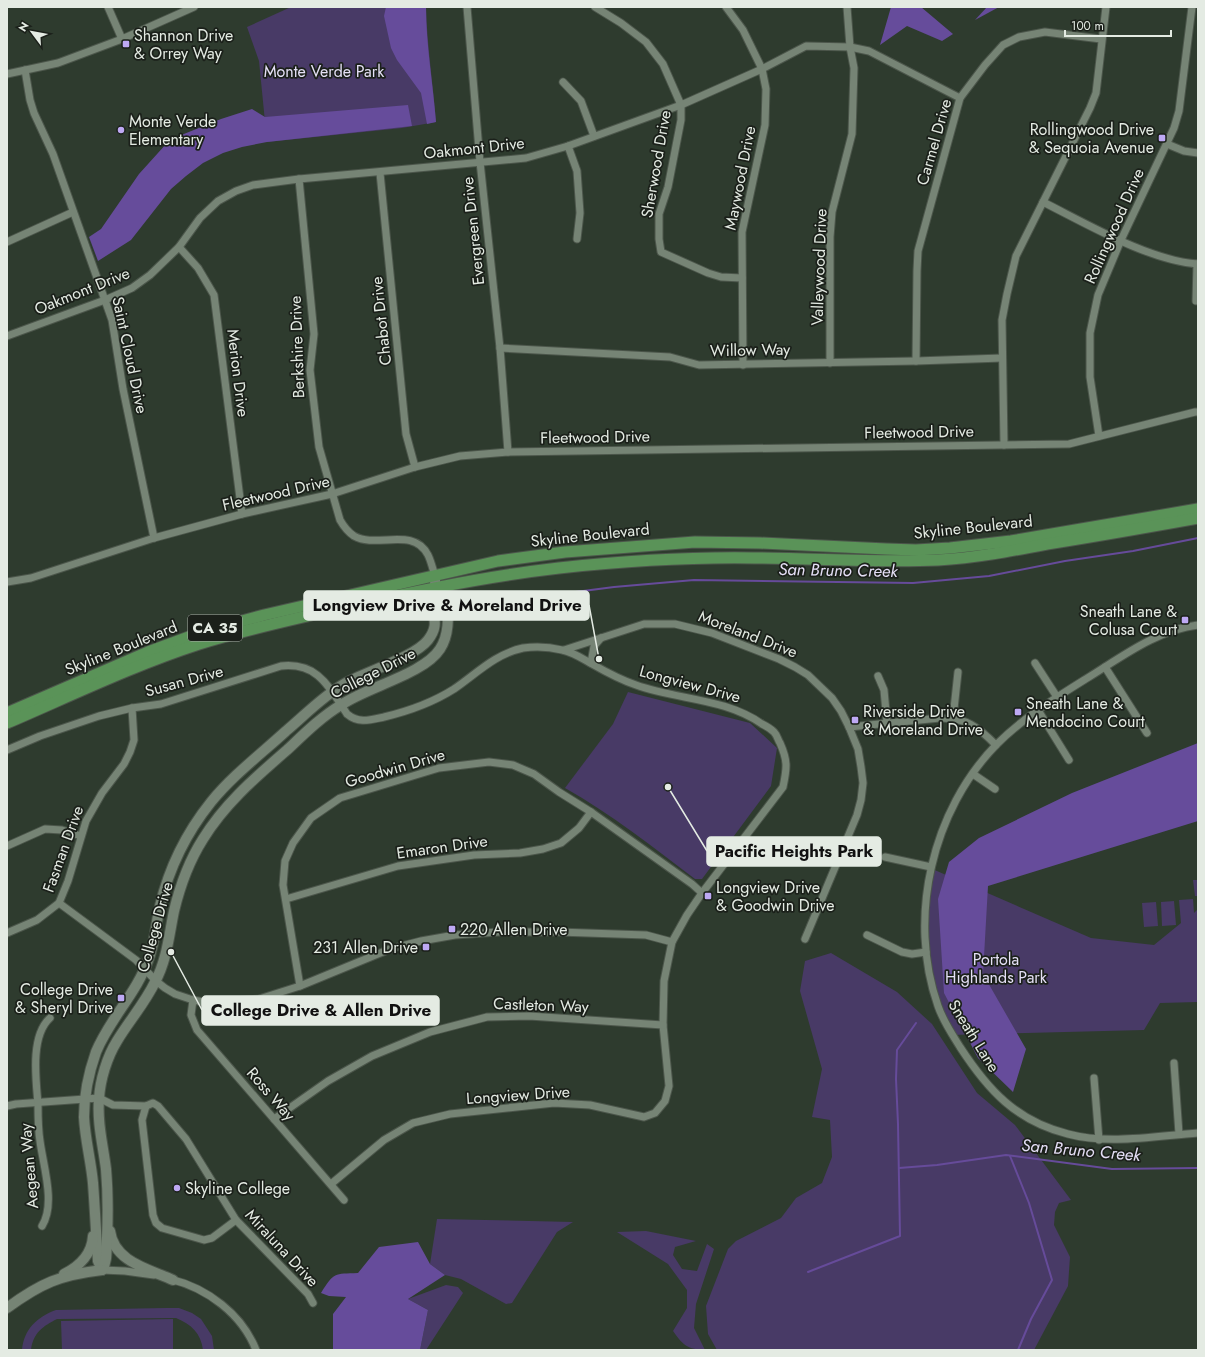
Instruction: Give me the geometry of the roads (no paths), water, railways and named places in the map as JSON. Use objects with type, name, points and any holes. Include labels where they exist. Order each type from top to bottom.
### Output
[{"type":"main road","name":"Skyline Boulevard","points":[[7,713],[148,652],[205,631],[264,615],[498,561],[565,552],[660,544],[724,542],[916,550],[966,547],[1011,541],[1198,509]]},
{"type":"main road","name":"Skyline Boulevard","points":[[7,723],[142,665],[200,644],[258,628],[436,588],[532,572],[663,560],[754,558],[911,560],[962,558],[1005,552],[1198,518]]},
{"type":"street","points":[[108,7],[122,39]]},
{"type":"street","points":[[7,74],[58,63],[122,39],[194,7]]},
{"type":"street","name":"Evergreen Drive","points":[[467,7],[480,162],[500,348],[508,452]]},
{"type":"street","name":"Sherwood Drive","points":[[596,7],[646,42],[663,64],[681,106],[682,120],[668,187],[659,214],[659,238],[661,252],[720,277],[742,278]]},
{"type":"street","name":"Maywood Drive","points":[[726,7],[743,30],[762,69],[766,89],[765,125],[742,232],[743,365]]},
{"type":"street","name":"Valleywood Drive","points":[[830,363],[830,237],[832,212],[852,134],[854,68],[850,47],[847,7]]},
{"type":"street","points":[[1004,445],[1002,320],[1012,271],[1016,256],[1096,93],[1106,7]]},
{"type":"street","name":"Rollingwood Drive","points":[[1099,436],[1090,377],[1090,333],[1098,295],[1121,240],[1174,128],[1179,112],[1192,7]]},
{"type":"street","name":"Carmel Drive","points":[[916,361],[918,251],[960,98],[985,65],[1003,45],[1018,37],[1045,32],[1102,39]]},
{"type":"street","name":"Oakmont Drive","points":[[7,336],[105,300],[132,288],[150,275],[179,246],[200,218],[218,201],[236,191],[253,185],[299,179],[380,173],[526,158],[568,146],[681,106],[762,69],[806,46],[850,47],[868,51],[960,98]]},
{"type":"street","name":"Saint Cloud Drive","points":[[25,70],[30,100],[34,113],[51,149],[112,320],[123,389],[154,538]]},
{"type":"street","points":[[563,82],[581,101],[594,136]]},
{"type":"street","points":[[1167,144],[1184,151],[1198,152]]},
{"type":"street","points":[[568,146],[577,171],[580,213],[578,239]]},
{"type":"street","name":"Chabot Drive","points":[[380,173],[406,434],[415,467]]},
{"type":"street","name":"Berkshire Drive","points":[[299,179],[314,334],[310,370],[319,447],[340,520],[347,530],[362,540],[371,541],[405,539],[415,543],[422,548],[428,556],[435,576],[436,588]]},
{"type":"street","points":[[1043,202],[1121,240],[1157,255],[1197,264],[1196,301]]},
{"type":"street","points":[[7,242],[73,212]]},
{"type":"street","name":"Merion Drive","points":[[179,246],[198,268],[214,295],[242,514]]},
{"type":"street","name":"Willow Way","points":[[500,348],[670,357],[699,365],[1002,358]]},
{"type":"street","name":"Fleetwood Drive","points":[[7,582],[31,578],[154,538],[242,514],[332,494],[415,467],[460,456],[508,452],[1069,444],[1198,412]]},
{"type":"street","name":"College Drive","points":[[102,1270],[98,1261],[94,1218],[94,1189],[84,1117],[85,1099],[91,1067],[104,1035],[129,998],[145,969],[154,942],[160,906],[180,850],[198,819],[223,789],[238,774],[336,698],[365,691],[412,671],[426,664],[441,649],[446,638],[448,625],[448,597],[436,588],[432,602],[436,622],[433,632],[424,645],[405,656],[356,678],[336,698],[307,732],[247,786],[226,808],[202,841],[186,874],[174,911],[163,964],[156,981],[150,993],[116,1042],[105,1070],[99,1098],[99,1116],[106,1167],[108,1216],[106,1260],[102,1270]]},
{"type":"street","name":"Moreland Drive","points":[[564,650],[644,624],[675,624],[712,633],[779,659],[808,675],[832,698],[841,711],[858,749],[862,766],[863,783],[857,815],[805,939]]},
{"type":"street","name":"Sneath Lane","points":[[1198,625],[1160,635],[1133,649],[1038,710],[996,745],[973,774],[950,811],[931,867],[926,908],[926,952],[938,1008],[973,1066],[987,1084],[1007,1104],[1035,1122],[1067,1134],[1099,1140],[1198,1133]]},
{"type":"street","points":[[591,663],[594,646],[601,638]]},
{"type":"street","name":"Longview Drive","points":[[331,1184],[384,1140],[413,1123],[450,1114],[554,1103],[590,1105],[644,1117],[655,1113],[665,1101],[670,1086],[663,1025],[664,980],[672,942],[687,915],[702,894],[783,787],[787,769],[786,756],[775,733],[750,716],[731,707],[637,685],[614,676],[564,650],[537,647],[523,648],[508,652],[492,660],[454,689],[424,705],[394,715],[366,721],[352,719],[336,698]]},
{"type":"street","points":[[1035,663],[1057,697]]},
{"type":"street","name":"Susan Drive","points":[[7,750],[80,721],[115,711],[161,704],[281,666],[293,665],[304,667],[313,671],[321,678],[336,698]]},
{"type":"street","points":[[1105,667],[1147,733]]},
{"type":"street","points":[[953,718],[958,672]]},
{"type":"street","points":[[878,676],[884,690],[887,723]]},
{"type":"street","name":"Fasman Drive","points":[[7,933],[37,920],[58,903],[68,881],[81,836],[93,807],[110,780],[124,764],[130,752],[134,740],[132,708]]},
{"type":"street","points":[[1038,710],[1069,760]]},
{"type":"street","points":[[849,727],[953,718],[965,721],[975,726],[996,745]]},
{"type":"street","name":"Goodwin Drive","points":[[300,986],[283,885],[285,861],[294,843],[311,818],[340,798],[439,768],[489,762],[513,766],[534,774],[591,812],[692,884],[702,894]]},
{"type":"street","points":[[973,774],[995,789]]},
{"type":"street","name":"Emaron Drive","points":[[286,899],[398,866],[474,855],[520,853],[542,849],[561,843],[579,828],[591,812]]},
{"type":"street","points":[[7,846],[45,829],[62,830],[81,836]]},
{"type":"street","points":[[885,857],[931,867]]},
{"type":"street","points":[[58,903],[136,960],[156,981],[175,994],[209,1003],[259,999],[300,986],[390,949],[421,941],[455,935],[498,932],[558,932],[646,935],[672,942]]},
{"type":"street","points":[[867,934],[902,952],[912,954],[926,952]]},
{"type":"street","name":"Ross Way","points":[[193,1000],[191,1015],[197,1030],[344,1200]]},
{"type":"street","name":"Castleton Way","points":[[274,1119],[328,1081],[372,1056],[430,1032],[487,1017],[528,1016],[663,1025]]},
{"type":"street","name":"Aegean Way","points":[[42,1226],[48,1212],[48,1190],[40,1140],[36,1055],[42,1026],[50,1018]]},
{"type":"street","points":[[1174,1063],[1179,1134]]},
{"type":"street","points":[[1094,1078],[1099,1140]]},
{"type":"street","points":[[7,1106],[38,1102],[99,1098]]},
{"type":"street","name":"Miraluna Drive","points":[[99,1098],[113,1105],[146,1106],[153,1103],[158,1106],[186,1139],[236,1220],[308,1294],[313,1303]]},
{"type":"street","points":[[146,1106],[142,1120],[153,1215],[156,1223],[169,1231],[204,1240],[212,1238],[236,1220]]},
{"type":"street","points":[[108,1216],[111,1238],[115,1247],[122,1255],[131,1262],[190,1286],[219,1302],[234,1315],[245,1330],[256,1350]]},
{"type":"street","points":[[7,1308],[46,1283],[77,1266],[89,1251],[92,1241],[94,1218]]},
{"type":"street","points":[[46,1283],[65,1276],[102,1270],[151,1274],[173,1280]]},
{"type":"waterway","name":"San Bruno Creek","points":[[476,608],[529,598],[614,587],[694,580],[913,583],[989,576],[1198,538]]},
{"type":"waterway","name":"San Bruno Creek","points":[[808,1272],[900,1236],[896,1079],[897,1050],[916,1023]]},
{"type":"waterway","name":"San Bruno Creek","points":[[899,1168],[937,1165],[1006,1155],[1112,1169],[1198,1168]]},
{"type":"waterway","name":"San Bruno Creek","points":[[1010,1156],[1029,1203],[1052,1280],[1031,1319],[1018,1350]]},
{"type":"place","name":"Shannon Drive & Orrey Way","points":[[126,44]]},
{"type":"place","name":"Monte Verde Elementary","points":[[121,130]]},
{"type":"place","name":"Rollingwood Drive & Sequoia Avenue","points":[[1162,138]]},
{"type":"place","name":"Sneath Lane & Colusa Court","points":[[1185,620]]},
{"type":"place","name":"Longview Drive & Moreland Drive","points":[[599,659]]},
{"type":"place","name":"Sneath Lane & Mendocino Court","points":[[1018,712]]},
{"type":"place","name":"Riverside Drive & Moreland Drive","points":[[855,720]]},
{"type":"place","name":"Pacific Heights Park","points":[[668,787]]},
{"type":"place","name":"Longview Drive & Goodwin Drive","points":[[708,896]]},
{"type":"place","name":"220 Allen Drive","points":[[452,929]]},
{"type":"place","name":"231 Allen Drive","points":[[426,947]]},
{"type":"place","name":"College Drive & Allen Drive","points":[[171,952]]},
{"type":"place","name":"College Drive & Sheryl Drive","points":[[121,998]]},
{"type":"place","name":"Skyline College","points":[[177,1188]]},
{"type":"park label","name":"Monte Verde Park","points":[[324,71]]},
{"type":"park label","name":"Portola Highlands Park","points":[[996,968]]}]
